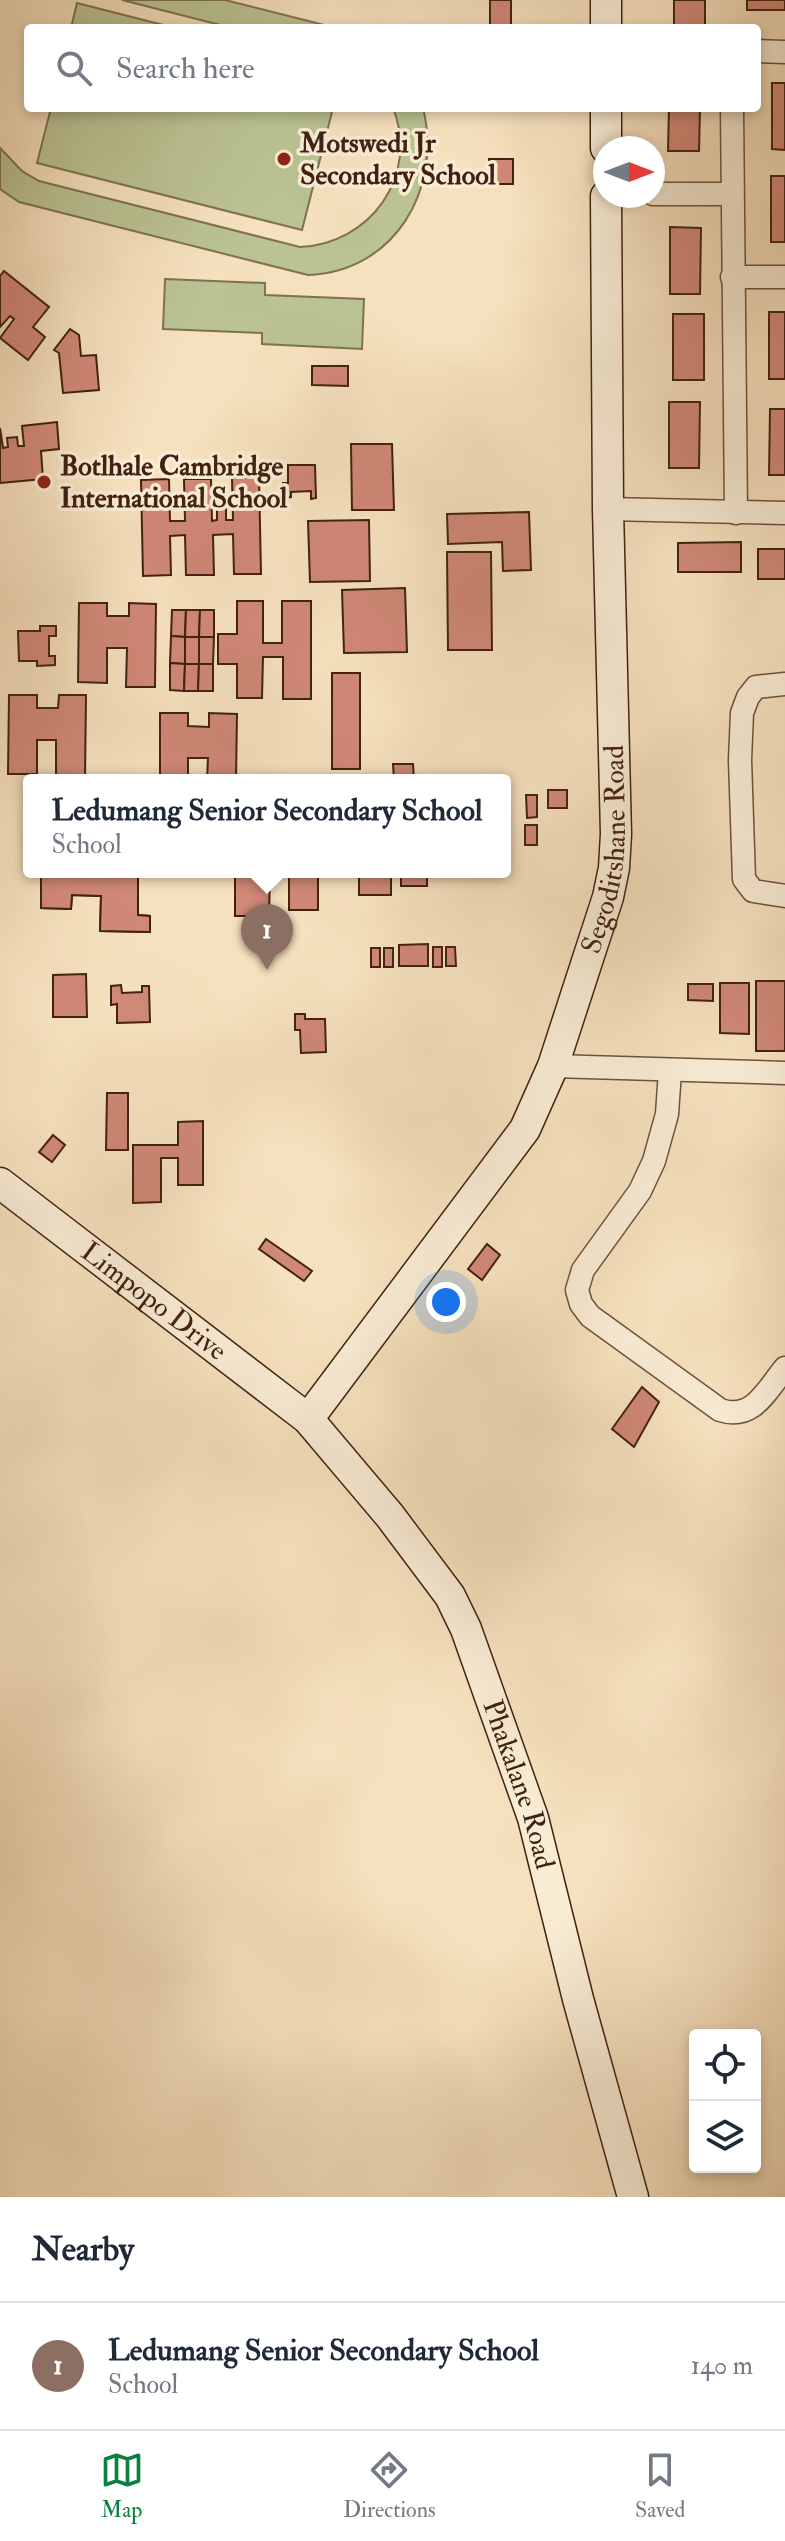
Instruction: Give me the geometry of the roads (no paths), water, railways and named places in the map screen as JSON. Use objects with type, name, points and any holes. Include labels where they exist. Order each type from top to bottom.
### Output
[{"type":"street","points":[[606,0],[606,24]]},
{"type":"street","points":[[761,51],[785,52]]},
{"type":"street","points":[[606,112],[606,136]]},
{"type":"street","points":[[732,112],[736,513]]},
{"type":"street","points":[[665,194],[732,194]]},
{"type":"street","name":"Segoditshane Road","points":[[308,1419],[525,1129],[553,1066],[608,897],[616,849],[608,509],[606,208]]},
{"type":"street","points":[[732,277],[785,277]]},
{"type":"street","points":[[608,509],[785,513]]},
{"type":"street","points":[[785,684],[756,687],[748,697],[742,713],[740,760],[744,879],[753,891],[785,896]]},
{"type":"street","points":[[553,1066],[785,1073]]},
{"type":"street","points":[[670,1071],[667,1114],[654,1161],[640,1191],[583,1270],[577,1290],[581,1304],[590,1316],[720,1410],[735,1415],[749,1410],[785,1368]]},
{"type":"street","name":"Limpopo Drive","points":[[0,1183],[308,1419]]},
{"type":"street","name":"Phakalane Road","points":[[308,1419],[432,1568],[466,1629],[533,1818],[578,1999],[633,2197]]},
{"type":"place","name":"Motswedi Jr Secondary School","points":[[284,159]]},
{"type":"place","name":"Botlhale Cambridge International School","points":[[44,482]]},
{"type":"place","name":"Ledumang Senior Secondary School","points":[[267,970]]}]
